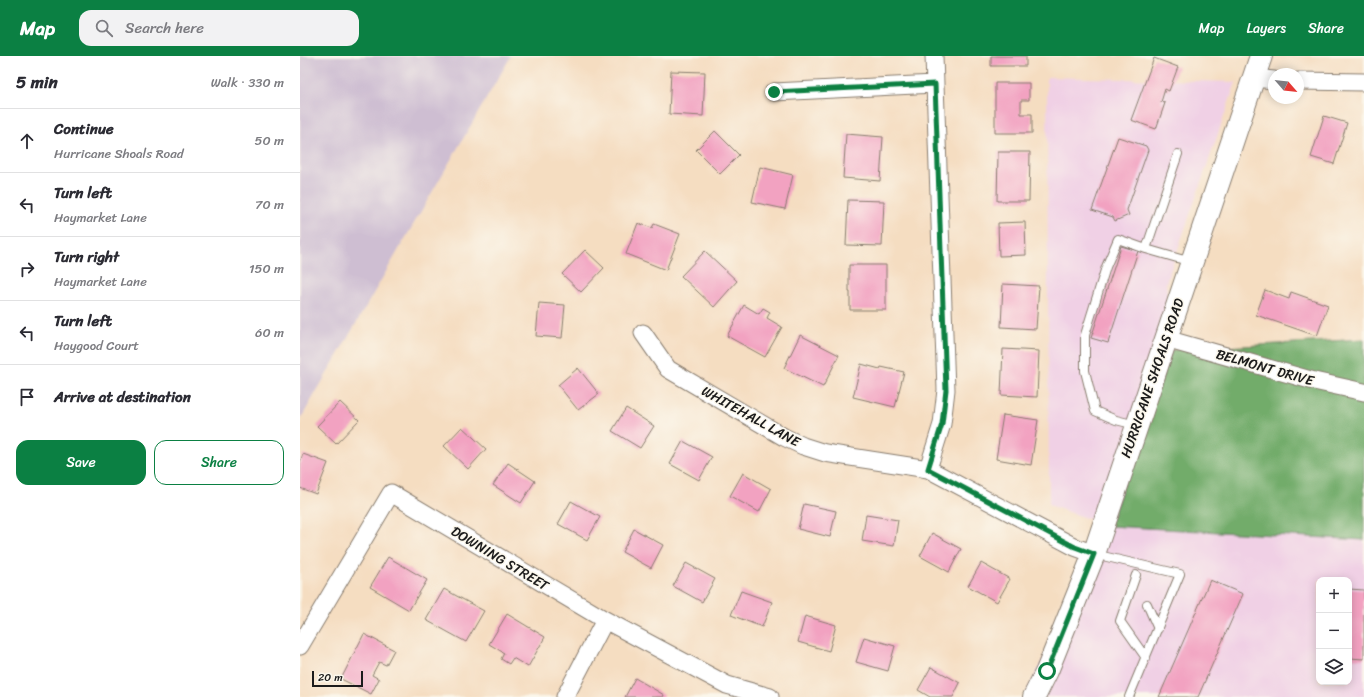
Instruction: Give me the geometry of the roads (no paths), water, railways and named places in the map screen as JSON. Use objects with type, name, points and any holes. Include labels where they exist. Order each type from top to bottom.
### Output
[{"type":"street","points":[[928,469],[942,424],[946,390],[934,56]]},
{"type":"street","name":"HURRICANE SHOALS ROAD","points":[[1034,697],[1047,671],[1094,554],[1192,262],[1264,79],[1261,56]]},
{"type":"street","points":[[1304,81],[1364,82]]},
{"type":"street","points":[[774,92],[935,84]]},
{"type":"street","name":"WHITEHALL LANE","points":[[643,333],[668,369],[784,437],[803,446],[826,453],[928,469],[1075,547],[1094,554]]},
{"type":"street","name":"BELMONT DRIVE","points":[[1166,338],[1314,381],[1364,392]]},
{"type":"street","name":"DOWNING STREET","points":[[300,646],[391,493],[605,620],[727,684],[770,697]]},
{"type":"street","points":[[565,697],[605,620]]},
{"type":"lane","points":[[1146,249],[1178,154]]},
{"type":"lane","points":[[1136,426],[1116,420],[1095,411],[1085,371],[1085,335],[1106,267],[1118,239],[1146,249],[1192,262]]},
{"type":"lane","points":[[1094,554],[1180,574],[1129,697]]},
{"type":"lane","points":[[1131,563],[1140,587]]},
{"type":"lane","points":[[1136,575],[1120,621],[1146,658]]},
{"type":"lane","points":[[1147,604],[1158,629]]}]
